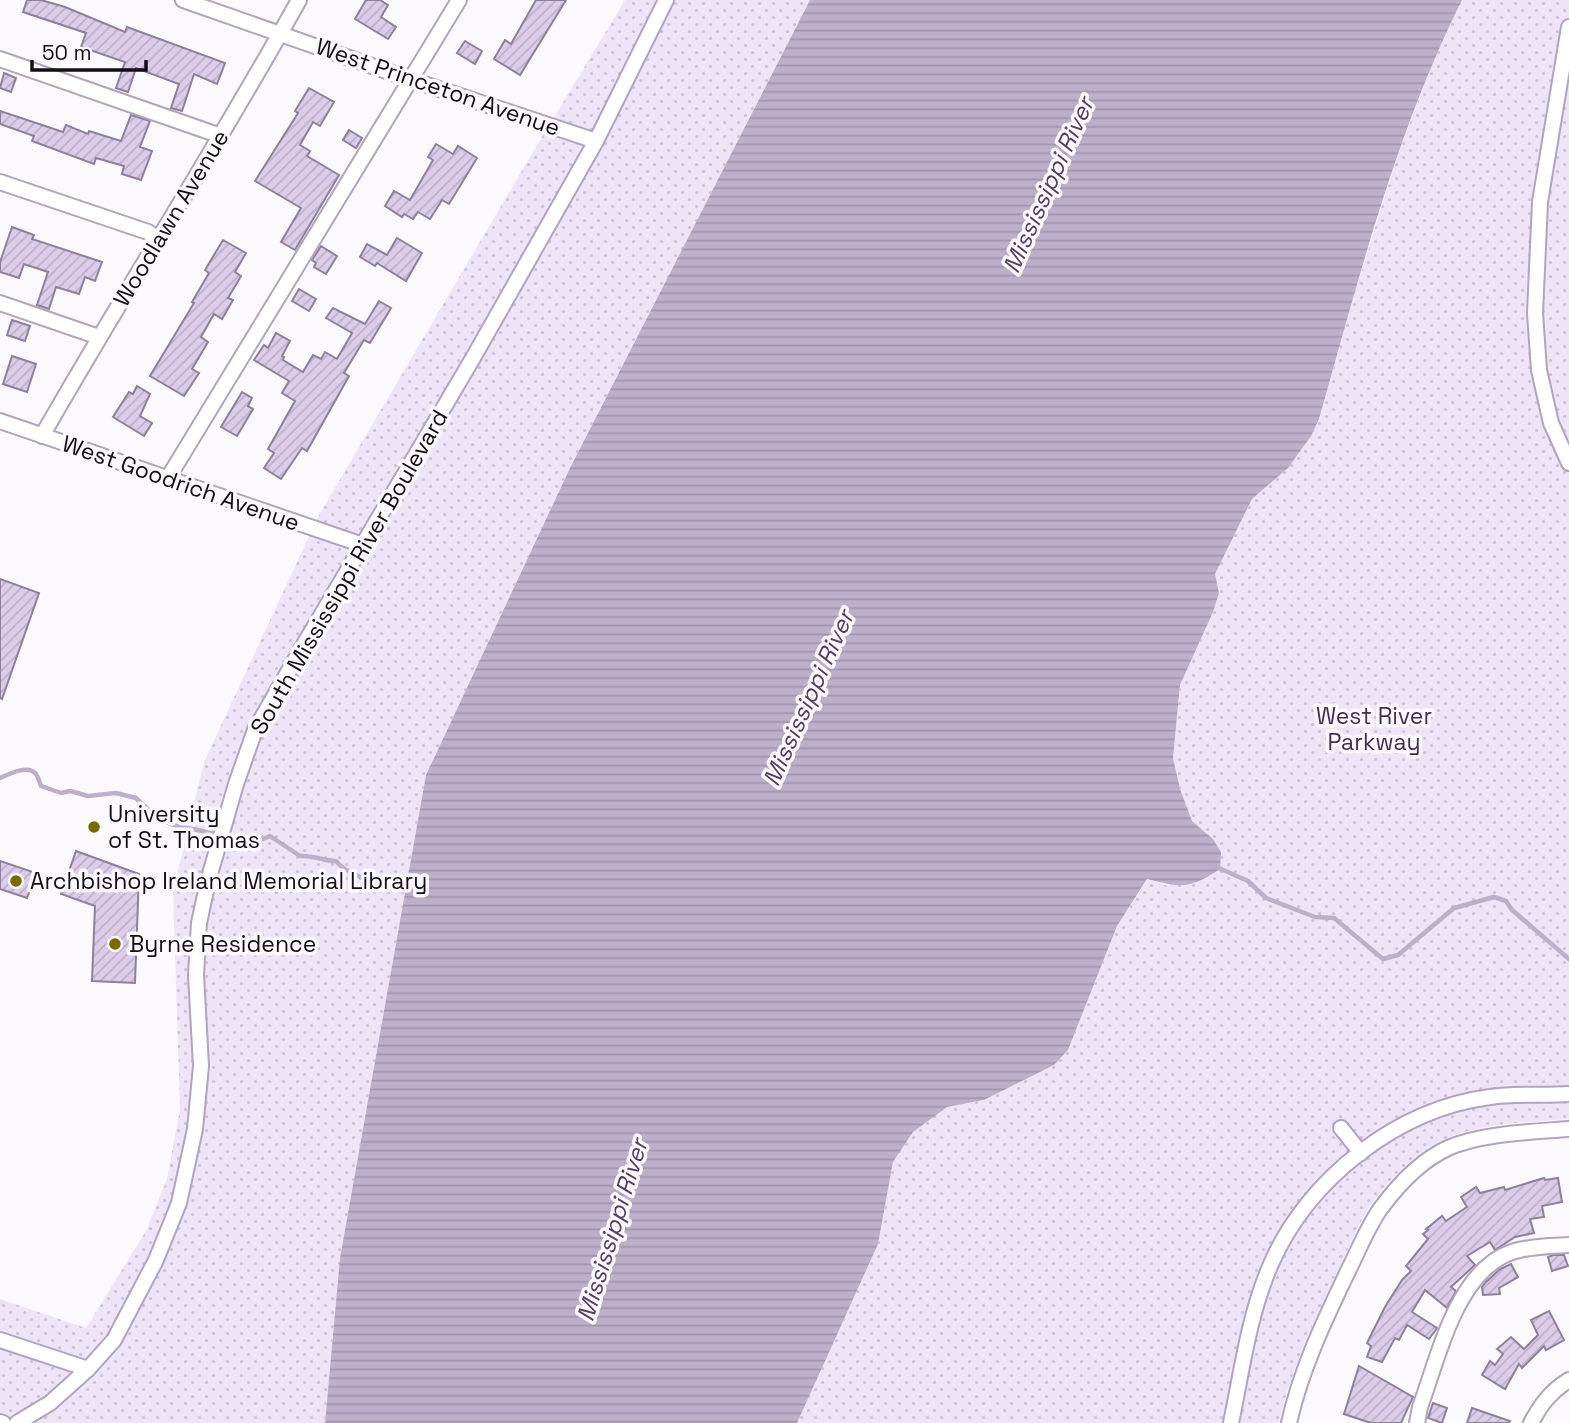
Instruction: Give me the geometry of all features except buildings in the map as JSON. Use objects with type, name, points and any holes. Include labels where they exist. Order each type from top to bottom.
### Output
[{"type":"street","name":"West Princeton Avenue","points":[[183,0],[596,141]]},
{"type":"street","name":"Woodlawn Avenue","points":[[43,436],[299,0]]},
{"type":"street","points":[[168,478],[412,80],[458,0]]},
{"type":"street","name":"South Mississippi River Boulevard","points":[[18,1423],[50,1403],[88,1370],[114,1340],[156,1260],[179,1203],[195,1129],[201,1066],[196,975],[199,923],[208,881],[236,784],[255,730],[473,358],[596,141],[666,0]]},
{"type":"street","points":[[1569,27],[1540,202],[1535,313],[1539,370],[1551,423],[1569,463]]},
{"type":"street","points":[[0,59],[221,136]]},
{"type":"street","points":[[0,182],[148,232],[158,239]]},
{"type":"street","points":[[0,303],[99,337]]},
{"type":"street","name":"West Goodrich Avenue","points":[[0,421],[363,545]]},
{"type":"street","points":[[1231,1423],[1256,1306],[1271,1263],[1307,1203],[1361,1153],[1384,1136],[1445,1106],[1499,1096],[1569,1094]]},
{"type":"street","points":[[1341,1128],[1361,1153]]},
{"type":"street","points":[[1289,1423],[1307,1362],[1328,1312],[1379,1210],[1398,1186],[1447,1148],[1477,1139],[1569,1129]]},
{"type":"street","points":[[1417,1423],[1420,1407],[1456,1310],[1471,1284],[1492,1262],[1514,1251],[1569,1245]]},
{"type":"street","points":[[0,1340],[88,1370]]},
{"type":"street","points":[[1531,1423],[1552,1391],[1569,1380]]},
{"type":"green space","points":[[625,0],[810,0],[570,468],[426,775],[340,1258],[325,1423],[0,1423],[0,1299],[86,1328],[146,1231],[167,1179],[180,1109],[173,892],[204,762],[319,515]]},
{"type":"green space","name":"West River Parkway","points":[[1462,0],[1569,0],[1569,1119],[1505,1124],[1457,1134],[1423,1152],[1395,1176],[1372,1203],[1356,1231],[1307,1340],[1279,1423],[797,1423],[878,1244],[893,1162],[913,1131],[947,1107],[984,1100],[1054,1065],[1068,1050],[1117,926],[1148,879],[1168,886],[1213,839],[1192,821],[1180,789],[1173,758],[1180,685],[1219,593],[1215,574],[1252,499],[1288,468],[1319,419],[1398,154],[1439,46]]},
{"type":"water","name":"Mississippi River","points":[[810,0],[1462,0],[1417,101],[1398,153],[1364,259],[1319,419],[1311,436],[1288,468],[1252,499],[1215,574],[1219,593],[1180,685],[1173,758],[1180,789],[1192,821],[1213,839],[1221,852],[1220,869],[1201,880],[1185,885],[1147,879],[1117,926],[1068,1050],[1054,1065],[984,1100],[947,1107],[913,1132],[893,1162],[878,1244],[797,1423],[325,1423],[340,1258],[426,775],[570,468]]},
{"type":"waterway","points":[[0,778],[28,770],[36,774],[41,786],[61,793],[70,791],[88,796],[116,793],[136,798],[157,818],[173,825],[256,842],[270,836],[300,856],[336,861],[358,876],[405,891]]},
{"type":"waterway","points":[[1214,866],[1248,881],[1266,898],[1315,917],[1334,918],[1383,959],[1398,955],[1454,908],[1494,897],[1506,901],[1512,910],[1569,959]]},
{"type":"place","name":"University of St. Thomas","points":[[94,827]]},
{"type":"place","name":"Archbishop Ireland Memorial Library","points":[[16,881]]},
{"type":"place","name":"Byrne Residence","points":[[115,944]]}]
